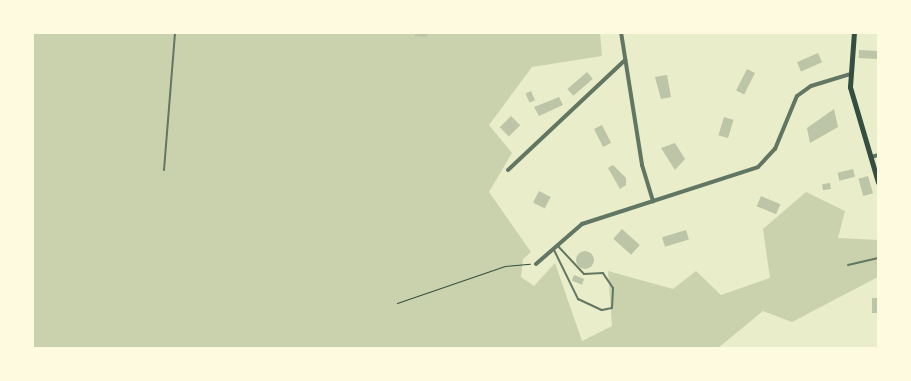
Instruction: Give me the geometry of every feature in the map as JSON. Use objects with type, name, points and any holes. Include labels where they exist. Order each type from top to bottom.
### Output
[{"type":"main road","points":[[854,32],[848,74],[878,182]]},
{"type":"street","points":[[621,32],[642,165],[653,201]]},
{"type":"street","points":[[508,170],[625,60]]},
{"type":"street","points":[[536,264],[552,248],[586,222],[758,167],[775,149],[797,96],[811,86],[848,74]]},
{"type":"street","points":[[871,157],[878,155]]},
{"type":"lane","points":[[164,170],[175,32]]},
{"type":"lane","points":[[552,248],[578,299],[602,310],[612,308],[612,288],[603,273],[589,275],[578,270],[557,244]]},
{"type":"lane","points":[[848,265],[878,258]]},
{"type":"path","points":[[396,303],[505,266],[536,264]]},
{"type":"green space","points":[[32,33],[600,33],[602,56],[532,67],[489,125],[512,153],[489,192],[531,252],[523,259],[521,277],[534,286],[555,263],[582,341],[612,326],[608,271],[673,289],[696,271],[721,295],[770,278],[763,229],[806,192],[845,211],[838,238],[878,240],[878,277],[792,322],[763,311],[718,348],[33,348]]},
{"type":"building","points":[[415,32],[428,32],[427,37],[415,36]]},
{"type":"building","points":[[859,50],[878,51],[878,59],[859,58]]},
{"type":"building","points":[[818,53],[822,62],[801,71],[797,62]]},
{"type":"building","points":[[747,69],[755,73],[744,94],[736,90]]},
{"type":"building","points":[[587,72],[593,79],[573,96],[567,89]]},
{"type":"building","points":[[667,75],[671,97],[661,99],[655,77]]},
{"type":"building","points":[[531,91],[535,100],[530,103],[526,93]]},
{"type":"building","points":[[559,97],[563,105],[539,116],[534,107]]},
{"type":"building","points":[[834,109],[838,127],[810,143],[807,128]]},
{"type":"building","points":[[511,116],[520,125],[509,137],[500,127]]},
{"type":"building","points":[[724,117],[734,120],[728,138],[718,135]]},
{"type":"building","points":[[602,125],[611,143],[603,147],[594,129]]},
{"type":"building","points":[[675,143],[685,159],[675,170],[661,148]]},
{"type":"building","points":[[613,165],[626,178],[626,185],[620,189],[608,168]]},
{"type":"building","points":[[853,169],[855,177],[839,181],[837,173]]},
{"type":"building","points":[[868,176],[873,193],[863,196],[858,179]]},
{"type":"building","points":[[830,183],[831,189],[823,190],[822,184]]},
{"type":"building","points":[[539,191],[551,197],[545,208],[533,203]]},
{"type":"building","points":[[761,196],[780,204],[776,214],[757,206]]},
{"type":"building","points":[[622,229],[640,245],[631,255],[613,239]]},
{"type":"building","points":[[686,230],[689,240],[665,247],[662,237]]},
{"type":"building","points":[[585,251],[591,254],[594,260],[591,266],[585,269],[579,266],[576,260],[579,254]]},
{"type":"building","points":[[574,275],[584,279],[582,285],[572,281]]},
{"type":"building","points":[[872,298],[878,298],[878,313],[872,313]]}]
